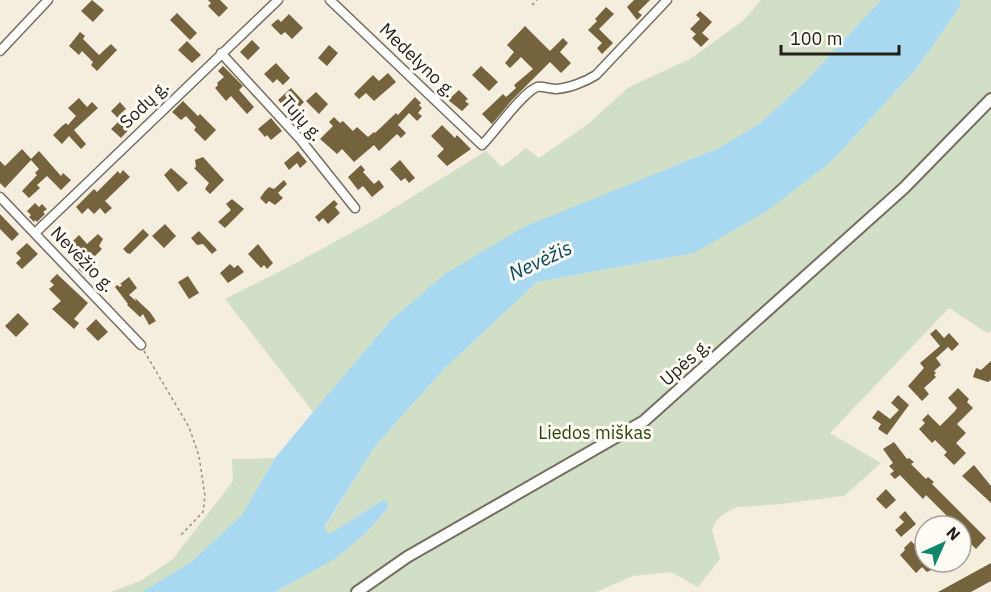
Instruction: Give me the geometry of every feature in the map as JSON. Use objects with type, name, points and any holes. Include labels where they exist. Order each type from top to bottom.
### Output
[{"type":"main road","name":"Upės g.","points":[[357,592],[407,557],[644,421],[904,188],[991,99]]},
{"type":"street","points":[[0,51],[48,0]]},
{"type":"street","name":"Sodų g.","points":[[35,233],[278,0]]},
{"type":"street","name":"Medelyno g.","points":[[330,0],[482,145],[515,107],[538,87],[562,88],[596,75],[667,0]]},
{"type":"street","name":"Tujų g.","points":[[221,53],[300,139],[355,208]]},
{"type":"street","name":"Nevėžio g.","points":[[0,197],[141,345]]},
{"type":"path","points":[[532,5],[537,0]]},
{"type":"path","points":[[141,345],[189,427],[196,444],[205,504],[200,517],[182,535]]},
{"type":"green space","points":[[761,0],[881,0],[804,83],[759,124],[719,148],[390,321],[313,412],[225,299],[373,221],[486,151],[502,167],[526,148],[539,158],[588,124],[629,87],[690,59],[744,20]]},
{"type":"green space","name":"Liedos miškas","points":[[961,0],[991,0],[991,331],[987,333],[949,308],[830,433],[881,463],[844,496],[738,507],[725,513],[716,521],[712,530],[720,559],[698,587],[671,572],[633,576],[596,592],[275,592],[335,559],[367,532],[388,508],[388,503],[383,500],[331,533],[325,532],[325,527],[376,445],[443,370],[537,282],[694,253],[832,161],[917,68],[959,8]]},
{"type":"green space","points":[[275,458],[242,515],[191,562],[142,592],[111,592],[140,581],[172,560],[233,481],[232,459]]},
{"type":"water","name":"Nevėžis","points":[[881,0],[961,0],[959,8],[917,68],[832,161],[767,211],[694,253],[537,282],[443,370],[376,445],[325,526],[325,531],[331,533],[383,500],[388,503],[388,508],[367,532],[335,559],[275,592],[142,592],[191,562],[242,515],[275,458],[313,412],[390,321],[445,274],[524,227],[719,148],[759,124],[804,83]]},
{"type":"building","points":[[92,0],[104,10],[93,22],[81,11]]},
{"type":"building","points":[[208,0],[220,0],[228,8],[219,17],[208,6],[211,3]]},
{"type":"building","points":[[634,0],[650,0],[638,12],[642,15],[637,20],[627,7]]},
{"type":"building","points":[[606,7],[614,14],[599,29],[613,43],[602,54],[597,48],[602,43],[588,30]]},
{"type":"building","points":[[700,11],[712,22],[702,33],[709,39],[701,47],[692,38],[696,34],[690,29],[700,19],[696,15]]},
{"type":"building","points":[[177,13],[197,33],[190,40],[170,20]]},
{"type":"building","points":[[289,14],[303,28],[292,39],[285,32],[281,35],[271,25],[278,19],[281,22]]},
{"type":"building","points":[[525,26],[550,51],[563,38],[568,43],[560,52],[571,63],[561,73],[550,62],[492,124],[482,114],[503,94],[506,97],[516,88],[514,85],[533,69],[521,57],[510,68],[505,63],[514,52],[507,45]]},
{"type":"building","points":[[80,32],[85,36],[83,39],[99,55],[111,44],[117,50],[97,71],[91,65],[93,62],[82,51],[79,55],[69,46]]},
{"type":"building","points":[[252,40],[260,48],[248,60],[240,52]]},
{"type":"building","points":[[187,41],[201,55],[192,63],[178,50]]},
{"type":"building","points":[[329,45],[338,53],[327,66],[318,58]]},
{"type":"building","points":[[276,63],[290,78],[283,85],[277,79],[273,83],[264,74]]},
{"type":"building","points":[[223,66],[243,86],[239,90],[254,107],[247,114],[231,96],[226,101],[215,88],[224,77],[218,71]]},
{"type":"building","points":[[481,66],[498,82],[489,91],[472,75]]},
{"type":"building","points":[[388,73],[396,82],[374,101],[366,93],[359,99],[354,94],[373,75],[379,81]]},
{"type":"building","points":[[291,88],[304,102],[291,115],[278,100]]},
{"type":"building","points":[[459,90],[468,99],[465,101],[469,104],[462,111],[448,100]]},
{"type":"building","points":[[316,92],[328,104],[319,114],[306,101]]},
{"type":"building","points":[[415,97],[421,103],[419,105],[422,108],[418,113],[422,116],[417,121],[409,113],[398,125],[406,133],[401,138],[397,134],[379,151],[374,145],[354,162],[342,149],[337,154],[320,139],[333,126],[329,122],[334,117],[340,123],[343,121],[353,131],[357,127],[368,137],[396,113],[398,115]]},
{"type":"building","points":[[79,98],[87,107],[92,102],[98,108],[74,130],[86,144],[81,149],[69,136],[62,144],[53,135],[66,123],[68,125],[76,116],[68,108]]},
{"type":"building","points":[[183,101],[216,130],[205,141],[194,130],[196,127],[186,116],[181,120],[172,112]]},
{"type":"building","points":[[120,102],[126,109],[121,113],[133,125],[121,138],[111,129],[120,120],[111,111]]},
{"type":"building","points":[[271,118],[282,131],[271,140],[258,129]]},
{"type":"building","points":[[442,125],[455,138],[457,135],[471,149],[447,166],[437,156],[444,149],[431,136]]},
{"type":"building","points":[[22,149],[31,159],[39,151],[61,176],[63,173],[71,180],[61,190],[47,176],[37,185],[40,188],[29,198],[22,191],[37,175],[35,173],[39,169],[31,160],[5,188],[0,183],[0,161],[5,166]]},
{"type":"building","points":[[298,151],[307,162],[300,168],[297,163],[289,170],[284,163]]},
{"type":"building","points":[[203,157],[224,180],[210,194],[205,189],[209,183],[194,168],[196,167],[195,160]]},
{"type":"building","points":[[400,160],[415,178],[409,183],[405,178],[401,181],[390,169]]},
{"type":"building","points":[[361,165],[365,170],[363,172],[374,184],[379,180],[384,187],[372,197],[363,186],[358,190],[348,177]]},
{"type":"building","points":[[171,168],[188,183],[178,192],[164,175]]},
{"type":"building","points":[[123,170],[130,177],[105,201],[112,208],[105,214],[100,208],[94,214],[88,208],[82,214],[76,207],[94,189],[97,192],[118,171],[120,174]]},
{"type":"building","points":[[284,180],[287,184],[278,193],[283,198],[275,205],[269,201],[266,204],[260,198],[269,187],[274,189]]},
{"type":"building","points":[[232,199],[244,209],[225,228],[218,222],[231,210],[226,204]]},
{"type":"building","points":[[334,200],[338,204],[335,207],[340,213],[328,224],[323,218],[319,222],[315,217]]},
{"type":"building","points":[[35,203],[39,207],[42,204],[47,209],[37,222],[29,217],[31,215],[27,211]]},
{"type":"building","points":[[0,214],[19,234],[12,241],[0,229]]},
{"type":"building","points":[[165,224],[176,236],[164,248],[152,236]]},
{"type":"building","points":[[143,229],[149,235],[130,254],[127,253],[123,249]]},
{"type":"building","points":[[199,231],[217,250],[212,254],[203,244],[197,245],[191,238]]},
{"type":"building","points":[[98,234],[103,239],[99,246],[102,249],[83,273],[78,269],[80,267],[77,263],[85,255],[72,242],[79,235],[87,244]]},
{"type":"building","points":[[27,243],[38,254],[22,269],[16,263],[21,258],[16,253]]},
{"type":"building","points":[[258,244],[273,263],[267,269],[264,265],[261,268],[248,254]]},
{"type":"building","points":[[230,264],[234,268],[238,265],[244,272],[228,283],[220,273]]},
{"type":"building","points":[[57,274],[88,303],[74,319],[79,323],[74,329],[52,309],[61,301],[49,289],[54,285],[50,281]]},
{"type":"building","points":[[188,276],[199,293],[189,299],[178,282]]},
{"type":"building","points":[[129,277],[137,288],[129,295],[150,312],[156,321],[149,325],[143,314],[140,317],[127,305],[115,287],[117,285],[120,287],[122,285],[120,284]]},
{"type":"building","points":[[18,313],[29,324],[16,337],[5,326]]},
{"type":"building","points":[[96,319],[108,332],[98,341],[86,329]]},
{"type":"building","points":[[936,329],[944,338],[949,333],[959,344],[952,351],[948,347],[936,358],[941,365],[934,371],[936,377],[924,388],[929,394],[922,401],[908,386],[924,368],[920,363],[940,346],[930,334]]},
{"type":"building","points":[[991,361],[991,380],[988,382],[973,377],[976,368],[981,370]]},
{"type":"building","points":[[958,388],[969,399],[967,402],[973,408],[957,424],[966,433],[956,443],[966,453],[954,465],[944,455],[947,452],[935,440],[932,443],[919,429],[925,423],[922,420],[928,414],[940,426],[955,411],[957,408],[948,398]]},
{"type":"building","points":[[898,395],[909,405],[887,435],[878,429],[881,424],[872,418],[878,410],[890,419],[899,410],[891,403]]},
{"type":"building","points":[[894,442],[907,459],[914,462],[911,464],[926,479],[928,477],[934,482],[932,484],[962,514],[945,514],[926,495],[923,499],[900,475],[895,479],[890,474],[894,471],[889,466],[893,463],[883,449]]},
{"type":"building","points":[[974,465],[991,486],[991,503],[962,476]]},
{"type":"building","points":[[886,489],[896,500],[886,509],[876,499]]},
{"type":"building","points":[[905,511],[913,520],[913,527],[901,537],[895,530],[904,522],[899,517]]},
{"type":"building","points":[[973,525],[986,538],[976,549],[973,546]]},
{"type":"building","points":[[911,541],[913,543],[913,570],[900,555]]},
{"type":"building","points":[[991,563],[991,581],[971,592],[938,592],[973,574]]}]
